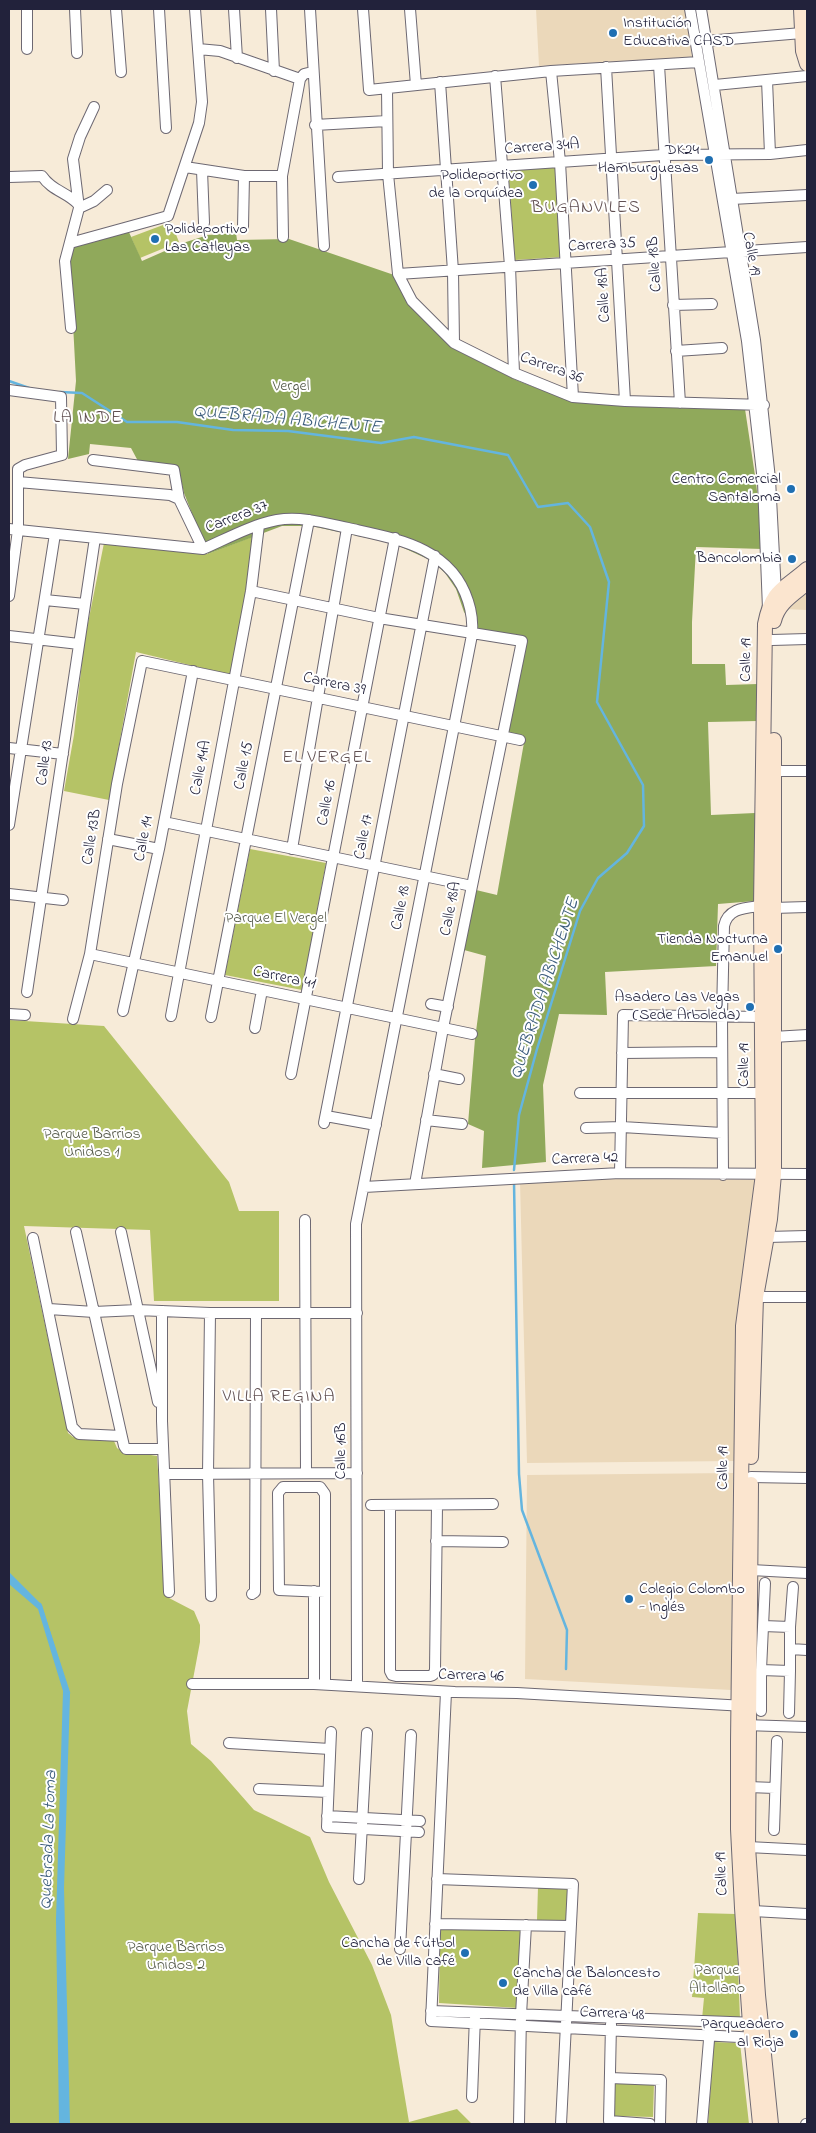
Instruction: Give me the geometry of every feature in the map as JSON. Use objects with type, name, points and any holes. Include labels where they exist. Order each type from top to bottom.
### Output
[{"type":"main road","points":[[801,9],[803,51],[807,64]]},
{"type":"main road","points":[[772,611],[776,594],[807,568]]},
{"type":"main road","points":[[772,611],[807,583]]},
{"type":"main road","name":"Calle 19","points":[[749,1707],[743,1326],[769,1174],[762,1093],[762,1017],[774,771],[772,611]]},
{"type":"main road","name":"Calle 19","points":[[771,2124],[756,2030],[738,1829],[743,1725],[749,1707],[756,1647],[751,1570],[751,1478],[756,1297],[767,1237],[773,1037],[767,907],[764,644],[772,611]]},
{"type":"main road","name":"Calle 19","points":[[743,1725],[748,1787],[748,1847],[753,1911],[760,2124]]},
{"type":"street","points":[[27,9],[27,49]]},
{"type":"street","points":[[75,9],[77,53]]},
{"type":"street","points":[[116,9],[121,72]]},
{"type":"street","points":[[159,9],[166,128]]},
{"type":"street","points":[[70,243],[168,216],[186,167],[199,123],[202,102],[195,9]]},
{"type":"street","points":[[234,9],[237,58]]},
{"type":"street","points":[[272,9],[274,71]]},
{"type":"street","points":[[310,9],[315,125],[324,246]]},
{"type":"street","points":[[364,9],[370,90],[550,71],[699,62]]},
{"type":"street","points":[[410,9],[416,85]]},
{"type":"street","name":"Calle 19","points":[[690,9],[699,62],[732,199],[736,251]]},
{"type":"street","name":"Calle 19","points":[[700,9],[714,85],[720,154],[736,251],[756,340],[758,405],[772,611]]},
{"type":"street","points":[[706,41],[802,34]]},
{"type":"street","points":[[198,49],[220,51],[274,71],[300,78]]},
{"type":"street","name":"Calle 18B","points":[[659,64],[663,155],[680,403]]},
{"type":"street","name":"Calle 18A","points":[[606,67],[625,401]]},
{"type":"street","points":[[550,71],[560,162],[573,397]]},
{"type":"street","points":[[282,237],[282,176],[300,78],[304,74],[312,72]]},
{"type":"street","points":[[495,76],[510,266],[514,373]]},
{"type":"street","points":[[714,85],[807,76]]},
{"type":"street","points":[[767,80],[770,154]]},
{"type":"street","points":[[440,82],[453,271],[454,343]]},
{"type":"street","points":[[387,89],[388,174],[398,274]]},
{"type":"street","points":[[71,328],[65,261],[79,206],[73,171],[73,159],[94,107]]},
{"type":"street","points":[[315,125],[387,121]]},
{"type":"street","name":"Carrera 34A","points":[[338,177],[663,155],[770,154],[807,150]]},
{"type":"street","points":[[186,167],[244,176],[282,176]]},
{"type":"street","points":[[202,170],[204,223]]},
{"type":"street","points":[[9,177],[42,176],[48,186],[72,198],[79,206]]},
{"type":"street","points":[[243,227],[244,176]]},
{"type":"street","points":[[79,206],[94,201],[107,190]]},
{"type":"street","points":[[732,199],[807,195]]},
{"type":"street","name":"Carrera 35","points":[[398,274],[807,247]]},
{"type":"street","name":"Carrera 36","points":[[398,274],[412,301],[454,343],[514,373],[573,397],[625,401],[758,405]]},
{"type":"street","points":[[673,305],[712,304]]},
{"type":"street","points":[[676,351],[722,348]]},
{"type":"street","points":[[9,390],[61,397],[62,455],[25,465],[18,469],[9,590]]},
{"type":"street","name":"Calle 19","points":[[758,405],[770,479],[776,594]]},
{"type":"street","name":"Carrera 37","points":[[93,460],[170,468],[176,473],[179,499],[203,550],[260,524],[278,520],[309,520],[395,538],[435,556],[449,566],[463,587],[473,619],[472,635]]},
{"type":"street","points":[[18,482],[170,495],[179,499]]},
{"type":"street","name":"Calle 15","points":[[211,1017],[309,520]]},
{"type":"street","name":"Calle 14A","points":[[171,1016],[251,591],[260,524]]},
{"type":"street","points":[[292,849],[347,528]]},
{"type":"street","points":[[14,530],[203,550]]},
{"type":"street","points":[[9,825],[55,534]]},
{"type":"street","name":"Calle 13","points":[[27,992],[95,538]]},
{"type":"street","name":"Calle 16","points":[[290,1074],[395,538]]},
{"type":"street","name":"Calle 17","points":[[376,1125],[325,1119],[435,556]]},
{"type":"street","points":[[251,591],[472,635]]},
{"type":"street","points":[[45,600],[85,604]]},
{"type":"street","name":"Calle 18A","points":[[415,1184],[443,1028],[522,641],[472,635]]},
{"type":"street","name":"Calle 18","points":[[364,1187],[472,635]]},
{"type":"street","points":[[9,636],[79,644]]},
{"type":"street","points":[[772,640],[807,639]]},
{"type":"street","name":"Carrera 39","points":[[142,661],[520,740]]},
{"type":"street","name":"Calle 13B","points":[[73,1019],[90,954],[117,784],[142,661]]},
{"type":"street","name":"Calle 14","points":[[123,1011],[159,849],[193,671]]},
{"type":"street","points":[[9,748],[63,754]]},
{"type":"street","points":[[774,771],[807,771]]},
{"type":"street","points":[[164,822],[472,886]]},
{"type":"street","points":[[108,840],[159,849]]},
{"type":"street","points":[[9,894],[63,900]]},
{"type":"street","points":[[723,1175],[722,1015],[724,926],[730,914],[738,909],[807,906]]},
{"type":"street","name":"Carrera 41","points":[[90,954],[472,1034]]},
{"type":"street","points":[[255,1028],[262,990]]},
{"type":"street","points":[[431,1004],[448,1007]]},
{"type":"street","points":[[9,1014],[25,1015]]},
{"type":"street","points":[[620,1173],[623,1015],[762,1017]]},
{"type":"street","points":[[773,1037],[807,1035]]},
{"type":"street","points":[[622,1053],[722,1052]]},
{"type":"street","points":[[434,1074],[459,1079]]},
{"type":"street","points":[[580,1093],[762,1093]]},
{"type":"street","points":[[426,1120],[462,1124]]},
{"type":"street","points":[[586,1128],[622,1127],[722,1133]]},
{"type":"street","name":"Carrera 42","points":[[364,1187],[620,1173],[807,1174]]},
{"type":"street","name":"Calle 16B","points":[[357,1686],[356,1224],[364,1187]]},
{"type":"street","points":[[305,1220],[307,1313],[306,1473]]},
{"type":"street","points":[[76,1232],[121,1436],[126,1449],[163,1449]]},
{"type":"street","points":[[121,1232],[162,1421]]},
{"type":"street","points":[[767,1237],[807,1236]]},
{"type":"street","points":[[33,1238],[72,1427],[78,1434],[121,1436]]},
{"type":"street","points":[[756,1297],[807,1297]]},
{"type":"street","points":[[49,1309],[94,1312],[137,1310],[210,1313],[357,1313]]},
{"type":"street","points":[[162,1311],[162,1421],[169,1592]]},
{"type":"street","points":[[252,1594],[255,1592],[256,1312]]},
{"type":"street","points":[[210,1313],[208,1474],[211,1596]]},
{"type":"street","points":[[165,1474],[357,1473]]},
{"type":"street","points":[[751,1478],[807,1478]]},
{"type":"street","points":[[320,1592],[279,1590],[278,1493],[283,1487],[320,1487],[324,1492],[320,1592],[320,1684]]},
{"type":"street","points":[[371,1505],[493,1504]]},
{"type":"street","points":[[390,1505],[390,1671],[392,1675],[396,1676],[430,1676],[433,1675],[435,1670],[436,1505]]},
{"type":"street","points":[[436,1541],[504,1542]]},
{"type":"street","points":[[751,1570],[807,1573]]},
{"type":"street","points":[[749,1707],[761,1670],[756,1647],[763,1626],[764,1583]]},
{"type":"street","points":[[789,1713],[790,1626],[793,1587]]},
{"type":"street","points":[[763,1626],[790,1626]]},
{"type":"street","points":[[790,1649],[807,1650]]},
{"type":"street","points":[[761,1670],[790,1671]]},
{"type":"street","name":"Carrera 46","points":[[192,1684],[320,1684],[446,1692],[517,1693],[749,1707]]},
{"type":"street","points":[[446,1692],[435,1924],[570,1926]]},
{"type":"street","points":[[743,1725],[807,1727]]},
{"type":"street","points":[[327,1822],[330,1732]]},
{"type":"street","points":[[360,1879],[367,1732]]},
{"type":"street","points":[[400,1949],[411,1735]]},
{"type":"street","points":[[774,1830],[777,1742]]},
{"type":"street","points":[[229,1743],[330,1749]]},
{"type":"street","points":[[748,1787],[775,1788]]},
{"type":"street","points":[[259,1789],[328,1792]]},
{"type":"street","points":[[327,1822],[362,1818],[420,1821]]},
{"type":"street","points":[[327,1822],[362,1829],[420,1832]]},
{"type":"street","points":[[748,1847],[807,1850]]},
{"type":"street","points":[[437,1879],[573,1884],[564,2027],[561,2124]]},
{"type":"street","points":[[753,1911],[807,1914]]},
{"type":"street","name":"Carrera 48","points":[[435,1924],[431,2016],[521,2020],[564,2027],[709,2035],[756,2030]]},
{"type":"street","points":[[519,2124],[521,2020],[526,1925]]},
{"type":"street","name":"Carrera 48","points":[[521,2020],[565,2016],[710,2022],[756,2030]]},
{"type":"street","points":[[472,2097],[475,2018]]},
{"type":"street","points":[[611,2018],[609,2121],[650,2124]]},
{"type":"street","points":[[702,2124],[710,2022]]},
{"type":"street","points":[[610,2078],[661,2080],[660,2124]]},
{"type":"shaded area","name":"Institución Educativa CASD","points":[[536,9],[685,9],[692,57],[539,66]]},
{"type":"shaded area","points":[[807,589],[807,610],[785,609]]},
{"type":"shaded area","points":[[621,1179],[757,1180],[737,1323],[736,1461],[527,1463],[520,1181]]},
{"type":"shaded area","name":"Colegio Colombo - Inglés","points":[[733,1473],[731,1690],[525,1679],[527,1475]]},
{"type":"green space","points":[[557,165],[562,257],[515,260],[508,168]]},
{"type":"green space","name":"Polideportivo Las Catleyas","points":[[171,222],[179,242],[140,258],[131,237]]},
{"type":"green space","name":"Vergel","points":[[128,230],[142,261],[183,243],[208,235],[236,233],[237,240],[289,239],[397,276],[409,301],[452,348],[516,380],[572,402],[676,408],[745,409],[756,482],[763,549],[696,547],[692,664],[725,664],[726,685],[758,684],[758,721],[708,722],[711,815],[755,813],[755,901],[718,904],[716,966],[605,972],[607,1015],[559,1014],[543,1085],[546,1162],[482,1168],[484,1131],[468,1124],[475,1039],[486,956],[464,950],[476,890],[497,895],[525,737],[506,734],[524,641],[477,631],[464,612],[456,589],[445,573],[432,561],[395,544],[311,526],[282,526],[208,554],[184,493],[178,467],[139,463],[131,448],[90,444],[89,454],[68,459],[76,381],[69,247]]},
{"type":"green space","points":[[257,535],[231,675],[136,652],[109,800],[64,791],[74,735],[84,643],[104,543],[208,554]]},
{"type":"green space","name":"Parque El Vergel","points":[[250,849],[326,863],[302,990],[225,975]]},
{"type":"green space","points":[[9,1020],[104,1026],[229,1182],[239,1211],[279,1211],[279,1301],[154,1301],[150,1230],[24,1226],[68,1433],[73,1437],[114,1441],[120,1450],[157,1456],[166,1591],[169,1598],[194,1611],[200,1625],[200,1642],[187,1711],[191,1744],[211,1761],[254,1810],[310,1837],[329,1882],[372,1965],[391,2015],[409,2122],[457,2109],[472,2124],[9,2124]]},
{"type":"green space","points":[[538,1887],[568,1889],[566,1921],[537,1920]]},
{"type":"green space","name":"Parque Altollano","points":[[698,1913],[736,1914],[740,2019],[702,2019],[704,1998],[692,1997]]},
{"type":"green space","points":[[440,1929],[521,1930],[518,2008],[439,2003]]},
{"type":"green space","points":[[714,2042],[740,2043],[749,2124],[708,2124]]},
{"type":"green space","points":[[615,2082],[654,2083],[653,2117],[613,2116]]},
{"type":"water","points":[[9,1572],[42,1605],[70,1695],[64,1888],[70,2124],[59,2124],[56,1919],[63,1691],[38,1609],[9,1584]]},
{"type":"waterway","name":"QUEBRADA ABICHENTE","points":[[9,381],[32,389]]},
{"type":"waterway","name":"QUEBRADA ABICHENTE","points":[[60,392],[82,393],[127,422],[177,422],[233,430],[288,431],[381,443],[414,437],[508,455],[538,507],[568,503],[590,527],[609,582],[597,702],[643,785],[644,826],[627,853],[598,878],[580,911],[537,1049],[519,1115],[514,1170]]},
{"type":"waterway","points":[[514,1182],[519,1474],[522,1510],[567,1630],[566,1669]]},
{"type":"waterway","name":"Quebrada La toma","points":[[40,1604],[69,1693]]},
{"type":"place","name":"Institución Educativa CASD","points":[[613,33]]},
{"type":"place","name":"DK24 Hamburguesas","points":[[709,160]]},
{"type":"place","name":"Polideportivo de la Orquídea","points":[[533,185]]},
{"type":"place","name":"Polideportivo Las Catleyas","points":[[155,239]]},
{"type":"place","name":"Centro Comercial Santaloma","points":[[791,489]]},
{"type":"place","name":"Bancolombia","points":[[792,559]]},
{"type":"place","name":"Tienda Nocturna Emanuel","points":[[778,949]]},
{"type":"place","name":"Asadero Las Vegas (Sede Arboleda)","points":[[750,1007]]},
{"type":"place","name":"Colegio Colombo - Inglés","points":[[629,1599]]},
{"type":"place","name":"Cancha de fútbol de Villa café","points":[[465,1953]]},
{"type":"place","name":"Cancha de Baloncesto de Villa café","points":[[503,1983]]},
{"type":"place","name":"Parqueadero al Rioja","points":[[794,2034]]},
{"type":"district","name":"BUGANVILES","points":[[586,209]]},
{"type":"district","name":"LA INDE","points":[[88,419]]},
{"type":"district","name":"EL VERGEL","points":[[327,759]]},
{"type":"district","name":"VILLA REGINA","points":[[279,1398]]},
{"type":"park label","name":"Parque Barrios Unidos 1","points":[[92,1144]]},
{"type":"park label","name":"Parque Barrios Unidos 2","points":[[176,1957]]}]
